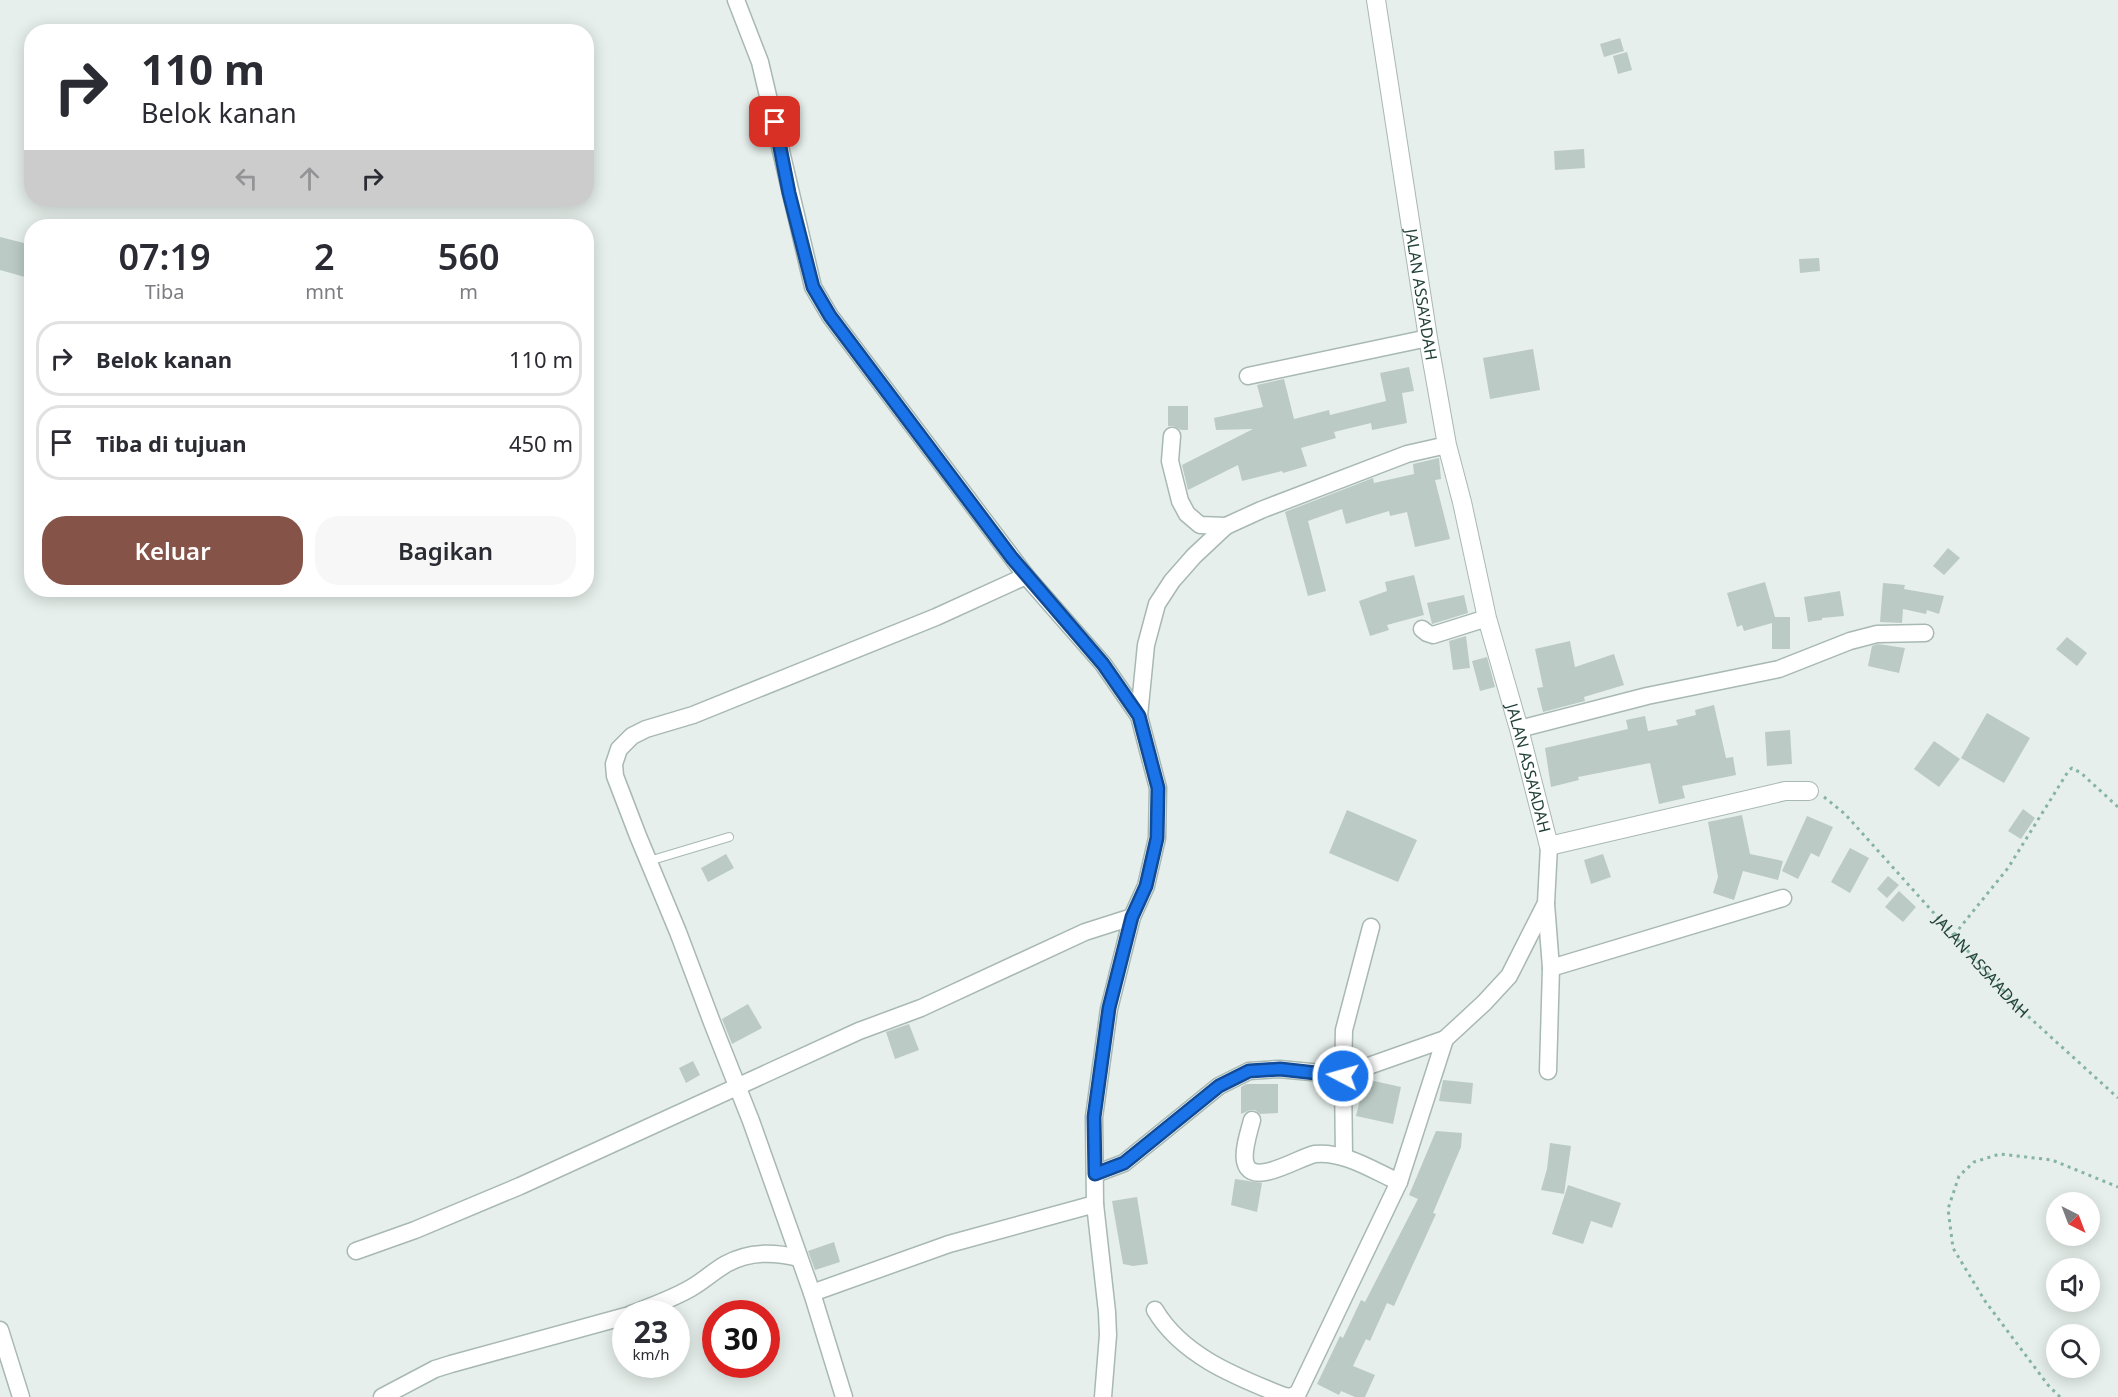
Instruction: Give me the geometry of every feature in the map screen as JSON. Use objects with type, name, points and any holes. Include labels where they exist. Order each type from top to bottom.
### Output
[{"type":"street","points":[[736,0],[760,63],[813,287],[830,316],[1026,576],[1103,664],[1139,716],[1158,788],[1157,838],[1146,886],[1132,917],[1109,1008],[1094,1117],[1095,1204],[1108,1335],[1103,1397]]},
{"type":"street","name":"JALAN ASSA'ADAH","points":[[1376,0],[1428,338],[1447,445],[1487,618],[1549,846],[1785,791],[1809,791]]},
{"type":"street","points":[[1248,376],[1428,338]]},
{"type":"street","points":[[1172,436],[1170,461],[1180,501],[1186,514],[1200,525],[1226,526]]},
{"type":"street","points":[[1139,716],[1146,645],[1157,604],[1172,581],[1194,556],[1226,526],[1407,453],[1447,445]]},
{"type":"street","points":[[844,1397],[812,1293],[678,932],[615,776],[614,764],[619,749],[632,736],[646,729],[693,715],[926,621],[1026,576]]},
{"type":"street","points":[[1422,628],[1433,635],[1487,618]]},
{"type":"street","points":[[1519,729],[1647,696],[1779,669],[1850,641],[1877,634],[1925,633]]},
{"type":"street","points":[[1548,1071],[1551,968],[1546,903],[1549,846]]},
{"type":"street","points":[[1551,968],[1783,898]]},
{"type":"street","points":[[1095,1174],[1124,1163],[1219,1086],[1249,1071],[1280,1069],[1343,1076],[1445,1039],[1484,1004],[1509,976],[1546,903]]},
{"type":"street","points":[[356,1251],[435,1222],[520,1186],[860,1031],[921,1008],[1085,932],[1132,917]]},
{"type":"street","points":[[1344,1157],[1344,1030],[1371,927]]},
{"type":"street","points":[[1155,1310],[1173,1333],[1204,1357],[1238,1378],[1284,1396],[1291,1397],[1298,1393],[1399,1182],[1445,1039]]},
{"type":"street","points":[[1252,1120],[1244,1159],[1252,1172],[1266,1173],[1315,1154],[1344,1157],[1399,1182]]},
{"type":"street","points":[[812,1293],[949,1244],[1095,1204]]},
{"type":"street","points":[[670,1300],[728,1263],[746,1257],[770,1252],[799,1258]]},
{"type":"street","points":[[382,1397],[443,1366],[612,1320]]},
{"type":"street","points":[[0,1330],[21,1397]]},
{"type":"lane","points":[[649,861],[729,837]]},
{"type":"path","points":[[1954,935],[2008,868],[2069,770],[2072,768],[2081,773],[2118,807]]},
{"type":"path","name":"JALAN ASSA'ADAH","points":[[1809,791],[1827,799],[1845,814],[2019,1008],[2118,1098]]},
{"type":"path","points":[[2061,1397],[2048,1385],[1985,1301],[1953,1248],[1948,1209],[1959,1176],[1974,1162],[2000,1154],[2052,1160],[2118,1187]]},
{"type":"building","points":[[1620,38],[1624,51],[1604,57],[1600,44]]},
{"type":"building","points":[[1627,52],[1632,70],[1618,74],[1613,56]]},
{"type":"building","points":[[1584,149],[1585,168],[1555,170],[1554,151]]},
{"type":"building","points":[[0,237],[24,243],[24,277],[0,270]]},
{"type":"building","points":[[1819,258],[1820,271],[1800,273],[1799,259]]},
{"type":"building","points":[[1533,349],[1540,390],[1490,399],[1483,358]]},
{"type":"building","points":[[1409,367],[1414,391],[1402,393],[1407,423],[1372,430],[1371,423],[1334,432],[1336,438],[1301,448],[1307,466],[1242,481],[1238,465],[1188,490],[1182,465],[1253,429],[1216,430],[1214,418],[1263,407],[1257,385],[1284,379],[1294,419],[1329,410],[1330,415],[1386,401],[1380,373]]},
{"type":"building","points":[[1168,406],[1188,406],[1188,430],[1168,426]]},
{"type":"building","points":[[1439,458],[1441,479],[1435,480],[1450,539],[1415,547],[1407,512],[1390,516],[1389,511],[1346,524],[1342,509],[1308,521],[1326,591],[1308,596],[1285,512],[1373,478],[1374,483],[1414,474],[1413,464]]},
{"type":"building","points":[[1948,548],[1960,558],[1944,575],[1933,566]]},
{"type":"building","points":[[1414,575],[1424,615],[1387,625],[1389,630],[1370,636],[1359,601],[1387,591],[1385,582]]},
{"type":"building","points":[[1765,582],[1775,617],[1790,617],[1790,649],[1772,649],[1772,623],[1744,631],[1742,625],[1737,627],[1727,593]]},
{"type":"building","points":[[1883,583],[1905,585],[1904,589],[1944,596],[1939,614],[1927,610],[1926,614],[1903,609],[1902,623],[1880,622]]},
{"type":"building","points":[[1840,591],[1844,616],[1808,622],[1804,597]]},
{"type":"building","points":[[1464,595],[1468,613],[1432,624],[1427,603]]},
{"type":"building","points":[[1466,636],[1470,668],[1453,670],[1449,641]]},
{"type":"building","points":[[2067,637],[2087,653],[2077,666],[2056,649]]},
{"type":"building","points":[[1570,641],[1575,667],[1614,654],[1624,685],[1584,697],[1585,701],[1543,712],[1537,688],[1543,687],[1535,649]]},
{"type":"building","points":[[1878,644],[1905,648],[1899,673],[1868,666],[1872,646]]},
{"type":"building","points":[[1487,657],[1495,687],[1480,691],[1472,661]]},
{"type":"building","points":[[1714,705],[1726,758],[1733,757],[1736,775],[1682,786],[1685,798],[1659,804],[1650,763],[1578,777],[1579,780],[1551,787],[1545,748],[1628,729],[1626,720],[1645,716],[1648,731],[1678,725],[1676,720],[1696,715],[1695,710]]},
{"type":"building","points":[[1987,713],[2030,738],[2004,783],[1961,758]]},
{"type":"building","points":[[1790,730],[1792,764],[1767,766],[1765,732]]},
{"type":"building","points":[[1934,741],[1960,759],[1939,787],[1914,769]]},
{"type":"building","points":[[2023,809],[2035,818],[2021,839],[2008,831]]},
{"type":"building","points":[[1347,810],[1417,840],[1398,882],[1329,853]]},
{"type":"building","points":[[1742,815],[1750,854],[1783,861],[1778,880],[1743,871],[1734,900],[1713,893],[1718,877],[1708,822]]},
{"type":"building","points":[[1807,816],[1833,827],[1819,857],[1811,853],[1798,879],[1782,871]]},
{"type":"building","points":[[1850,848],[1869,858],[1850,893],[1831,882]]},
{"type":"building","points":[[726,854],[734,868],[708,882],[701,868]]},
{"type":"building","points":[[1603,854],[1611,877],[1591,884],[1584,860]]},
{"type":"building","points":[[1888,876],[1899,885],[1887,898],[1877,889]]},
{"type":"building","points":[[1899,891],[1916,907],[1903,922],[1885,907]]},
{"type":"building","points":[[748,1004],[762,1028],[732,1044],[722,1019]]},
{"type":"building","points":[[909,1024],[919,1050],[895,1059],[886,1032]]},
{"type":"building","points":[[693,1061],[700,1075],[686,1083],[679,1068]]},
{"type":"building","points":[[1365,1079],[1401,1087],[1393,1124],[1356,1116]]},
{"type":"building","points":[[1443,1080],[1473,1083],[1471,1104],[1439,1101]]},
{"type":"building","points":[[1246,1084],[1278,1084],[1278,1113],[1260,1114],[1255,1110],[1250,1110],[1241,1114],[1241,1087]]},
{"type":"building","points":[[1436,1131],[1462,1133],[1461,1147],[1433,1213],[1436,1214],[1394,1306],[1387,1303],[1370,1341],[1366,1339],[1353,1366],[1375,1375],[1365,1397],[1355,1397],[1341,1391],[1339,1395],[1317,1384],[1340,1336],[1343,1338],[1361,1300],[1365,1302],[1418,1199],[1409,1195]]},
{"type":"building","points":[[1550,1143],[1571,1146],[1564,1194],[1541,1190],[1547,1169]]},
{"type":"building","points":[[1235,1179],[1262,1183],[1257,1212],[1231,1205]]},
{"type":"building","points":[[1568,1185],[1621,1203],[1612,1228],[1591,1221],[1583,1244],[1552,1234]]},
{"type":"building","points":[[1137,1197],[1148,1264],[1133,1266],[1123,1264],[1112,1201]]},
{"type":"building","points":[[834,1242],[840,1262],[815,1270],[808,1251]]},
{"type":"route","points":[[775,122],[806,263],[813,287],[830,316],[970,504],[1026,576],[1103,664],[1139,716],[1158,788],[1157,838],[1146,886],[1132,917],[1109,1008],[1094,1117],[1095,1174],[1124,1163],[1140,1152],[1219,1086],[1236,1076],[1249,1071],[1280,1069],[1343,1076]]}]
